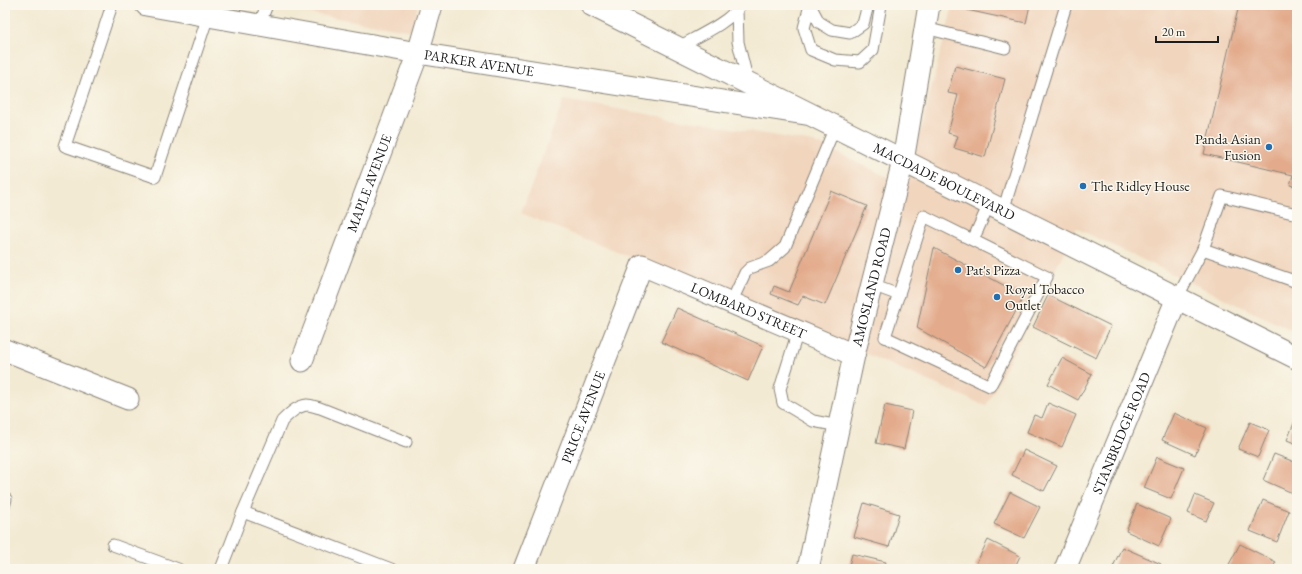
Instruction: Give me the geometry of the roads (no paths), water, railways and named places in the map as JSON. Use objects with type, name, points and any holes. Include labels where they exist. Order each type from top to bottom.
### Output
[{"type":"main road","name":"MACDADE BOULEVARD","points":[[592,5],[1297,358]]},
{"type":"street","name":"PARKER AVENUE","points":[[146,5],[418,53],[812,116]]},
{"type":"street","name":"MAPLE AVENUE","points":[[302,361],[418,53],[432,5]]},
{"type":"street","name":"AMOSLAND ROAD","points":[[808,569],[854,355],[903,161],[929,5]]},
{"type":"street","name":"LOMBARD STREET","points":[[642,265],[854,355]]},
{"type":"street","name":"PRICE AVENUE","points":[[524,569],[642,265]]},
{"type":"street","name":"STANBRIDGE ROAD","points":[[1065,569],[1178,298]]},
{"type":"street","points":[[5,350],[128,399]]},
{"type":"lane","points":[[112,5],[65,146],[155,177],[208,16]]},
{"type":"lane","points":[[259,25],[268,5]]},
{"type":"lane","points":[[810,5],[819,22],[832,30],[850,33],[863,24],[868,5]]},
{"type":"lane","points":[[810,5],[804,28],[811,50],[835,60],[860,62],[873,50],[881,5]]},
{"type":"lane","points":[[973,240],[996,208],[1066,5]]},
{"type":"lane","points":[[677,48],[714,28],[738,8]]},
{"type":"lane","points":[[738,8],[738,42],[749,83]]},
{"type":"lane","points":[[925,28],[1005,48]]},
{"type":"lane","points":[[732,303],[745,273],[750,268],[769,261],[785,247],[835,127]]},
{"type":"lane","points":[[1178,298],[1203,249],[1222,196],[1297,214]]},
{"type":"lane","points":[[924,216],[1047,277],[990,386],[886,337],[899,295],[924,216]]},
{"type":"lane","points":[[1203,249],[1297,282]]},
{"type":"lane","points":[[872,285],[899,295]]},
{"type":"lane","points":[[798,331],[780,389],[783,403],[813,421],[839,426]]},
{"type":"lane","points":[[221,569],[243,512],[282,421],[291,412],[299,407],[308,405],[320,408],[406,442]]},
{"type":"lane","points":[[243,512],[391,569]]},
{"type":"lane","points":[[113,545],[178,569]]},
{"type":"place","name":"Panda Asian Fusion","points":[[1269,147]]},
{"type":"place","name":"The Ridley House","points":[[1083,186]]},
{"type":"place","name":"Pat's Pizza","points":[[958,270]]},
{"type":"place","name":"Royal Tobacco Outlet","points":[[997,297]]}]
